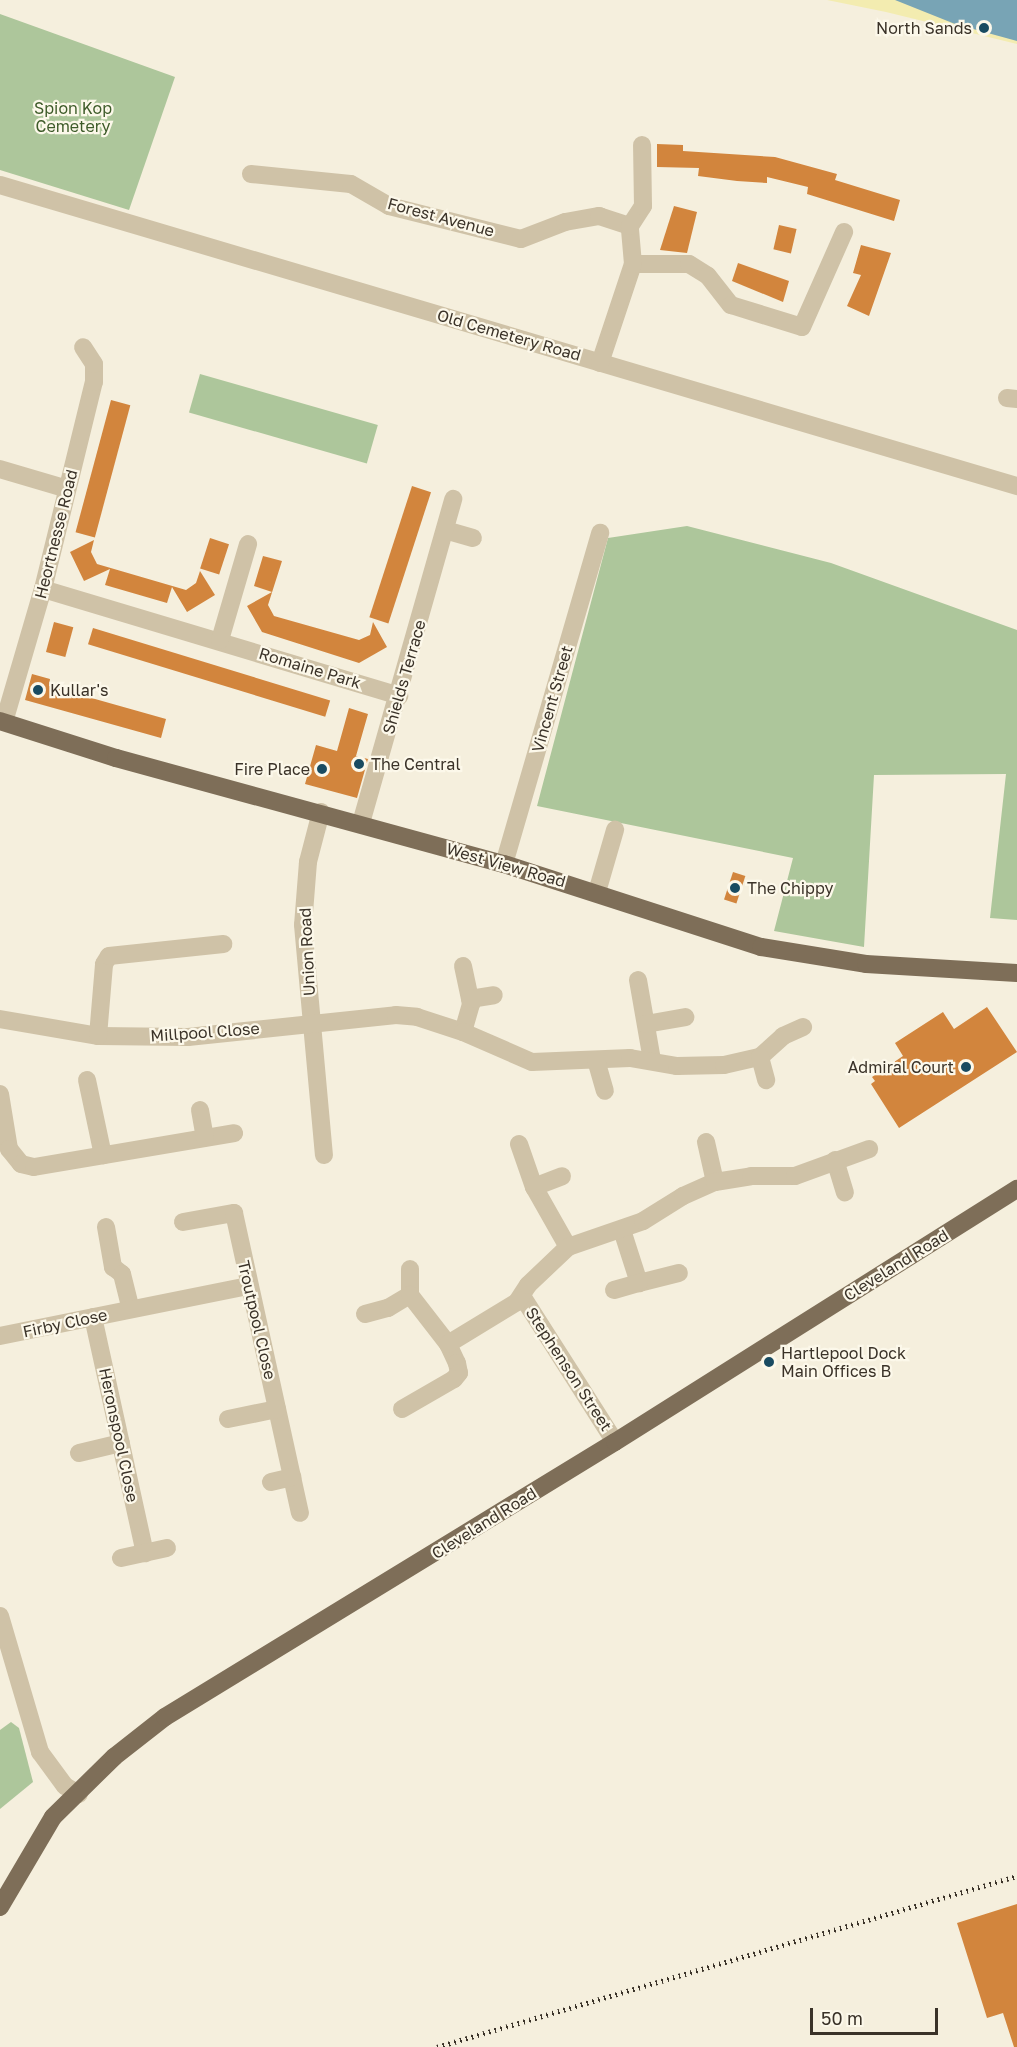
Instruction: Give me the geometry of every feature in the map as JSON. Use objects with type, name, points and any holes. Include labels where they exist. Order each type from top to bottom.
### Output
[{"type":"main road","name":"West View Road","points":[[2,722],[116,758],[321,812],[504,864],[597,892],[761,947],[866,964],[1017,973]]},
{"type":"main road","name":"Cleveland Road","points":[[0,1907],[35,1844],[53,1817],[79,1794],[114,1757],[165,1717],[615,1442],[1017,1189]]},
{"type":"street","points":[[600,363],[633,264],[630,226],[643,206],[642,145]]},
{"type":"street","name":"Forest Avenue","points":[[251,174],[351,184],[389,206],[521,238],[565,222],[599,216],[630,226]]},
{"type":"street","name":"Old Cemetery Road","points":[[0,184],[1017,486]]},
{"type":"street","points":[[633,264],[689,264],[708,276],[731,305],[802,327],[844,232]]},
{"type":"street","name":"Heortnesse Road","points":[[2,722],[43,589],[94,382],[94,364],[83,347]]},
{"type":"street","points":[[0,469],[67,489]]},
{"type":"street","name":"Shields Terrace","points":[[361,823],[399,696],[453,499]]},
{"type":"street","points":[[445,530],[473,538]]},
{"type":"street","name":"Vincent Street","points":[[504,864],[600,533]]},
{"type":"street","points":[[220,640],[248,544]]},
{"type":"street","name":"Romaine Park","points":[[43,589],[220,640],[399,696]]},
{"type":"street","name":"Union Road","points":[[321,812],[308,862],[303,915],[324,1155]]},
{"type":"street","points":[[597,892],[615,830]]},
{"type":"street","points":[[98,1036],[104,964],[109,956],[223,944]]},
{"type":"street","points":[[463,966],[470,999],[463,1032]]},
{"type":"street","points":[[638,980],[652,1060]]},
{"type":"street","points":[[470,999],[494,995]]},
{"type":"street","name":"Millpool Close","points":[[0,1020],[98,1036],[188,1037],[312,1022],[396,1015],[417,1017],[463,1032],[532,1062],[652,1060],[677,1066],[700,1066],[760,1058]]},
{"type":"street","points":[[646,1024],[685,1017]]},
{"type":"street","points":[[766,1080],[760,1058],[783,1036],[803,1027]]},
{"type":"street","points":[[596,1060],[605,1091]]},
{"type":"street","points":[[87,1080],[103,1155]]},
{"type":"street","points":[[0,1094],[9,1149],[21,1164],[34,1167],[234,1133]]},
{"type":"street","points":[[200,1110],[205,1138]]},
{"type":"street","points":[[706,1142],[715,1182]]},
{"type":"street","points":[[519,1144],[534,1188],[568,1247]]},
{"type":"street","points":[[448,1344],[522,1296],[528,1285],[568,1247],[622,1230],[715,1182],[751,1176],[795,1176],[868,1149]]},
{"type":"street","points":[[835,1160],[845,1192]]},
{"type":"street","points":[[534,1188],[562,1176]]},
{"type":"street","name":"Troutpool Close","points":[[183,1222],[234,1213],[248,1286],[300,1513]]},
{"type":"street","name":"Firby Close","points":[[106,1227],[113,1266],[122,1274],[130,1309]]},
{"type":"street","points":[[622,1230],[639,1283]]},
{"type":"street","points":[[402,1409],[459,1373],[448,1344],[410,1295],[411,1269]]},
{"type":"street","points":[[614,1290],[679,1273]]},
{"type":"street","name":"Firby Close","points":[[0,1336],[248,1286]]},
{"type":"street","points":[[365,1314],[388,1308],[410,1295]]},
{"type":"street","name":"Stephenson Street","points":[[522,1296],[615,1442]]},
{"type":"street","name":"Heronspool Close","points":[[93,1317],[145,1553]]},
{"type":"street","points":[[228,1419],[278,1409]]},
{"type":"street","points":[[79,1453],[121,1443]]},
{"type":"street","points":[[271,1482],[292,1477]]},
{"type":"street","points":[[121,1558],[167,1548]]},
{"type":"street","points":[[0,1616],[40,1752],[65,1786],[79,1794]]},
{"type":"green space","name":"Spion Kop Cemetery","points":[[0,14],[175,77],[129,210],[0,170]]},
{"type":"green space","points":[[200,374],[378,425],[367,463],[189,412]]},
{"type":"green space","points":[[687,526],[831,563],[1017,630],[1017,920],[990,918],[1006,774],[874,775],[864,947],[774,931],[793,858],[537,806],[608,538]]},
{"type":"green space","points":[[11,1722],[19,1728],[33,1782],[0,1809],[0,1730]]},
{"type":"sand","name":"North Sands","points":[[827,0],[1017,0],[1017,44],[886,12]]},
{"type":"water","name":"North Sands","points":[[895,0],[1017,0],[1017,41],[955,24]]},
{"type":"building","points":[[657,144],[683,145],[683,151],[775,157],[837,174],[835,180],[900,200],[894,221],[807,194],[808,187],[767,177],[767,183],[737,181],[698,176],[699,168],[657,167]]},
{"type":"building","points":[[674,206],[697,212],[687,253],[660,250]]},
{"type":"building","points":[[779,225],[797,229],[791,253],[773,249]]},
{"type":"building","points":[[861,245],[891,253],[869,316],[847,306],[861,275],[853,273]]},
{"type":"building","points":[[738,263],[789,281],[783,302],[732,281]]},
{"type":"building","points":[[111,400],[130,405],[95,538],[76,532]]},
{"type":"building","points":[[412,486],[431,492],[388,623],[369,617]]},
{"type":"building","points":[[210,538],[229,544],[219,575],[200,568]]},
{"type":"building","points":[[94,540],[91,552],[97,564],[186,590],[196,583],[200,571],[215,595],[187,612],[172,587],[167,603],[105,585],[110,569],[84,581],[70,552]]},
{"type":"building","points":[[263,556],[282,561],[268,605],[274,616],[359,640],[370,635],[373,622],[387,647],[359,663],[262,632],[247,606],[272,592],[254,586]]},
{"type":"building","points":[[54,622],[73,627],[65,657],[46,652]]},
{"type":"building","points":[[93,628],[330,701],[325,717],[88,644]]},
{"type":"building","points":[[32,674],[50,679],[49,686],[166,719],[161,738],[25,700]]},
{"type":"building","points":[[349,708],[368,714],[356,756],[368,759],[357,798],[305,784],[316,745],[337,751]]},
{"type":"building","name":"The Chippy","points":[[733,872],[745,876],[736,904],[724,900]]},
{"type":"building","name":"Admiral Court","points":[[987,1007],[1017,1052],[899,1128],[871,1084],[875,1081],[872,1077],[903,1056],[895,1043],[943,1012],[954,1029]]},
{"type":"building","points":[[1017,1904],[1017,2047],[1014,2047],[1003,2013],[987,2018],[957,1923]]},
{"type":"railway","points":[[437,2047],[1017,1876]]},
{"type":"place","name":"North Sands","points":[[984,28]]},
{"type":"place","name":"Kullar's","points":[[38,690]]},
{"type":"place","name":"The Central","points":[[359,764]]},
{"type":"place","name":"Fire Place","points":[[322,769]]},
{"type":"place","name":"The Chippy","points":[[735,888]]},
{"type":"place","name":"Admiral Court","points":[[966,1067]]},
{"type":"place","name":"Hartlepool Dock Main Offices B","points":[[769,1362]]}]
